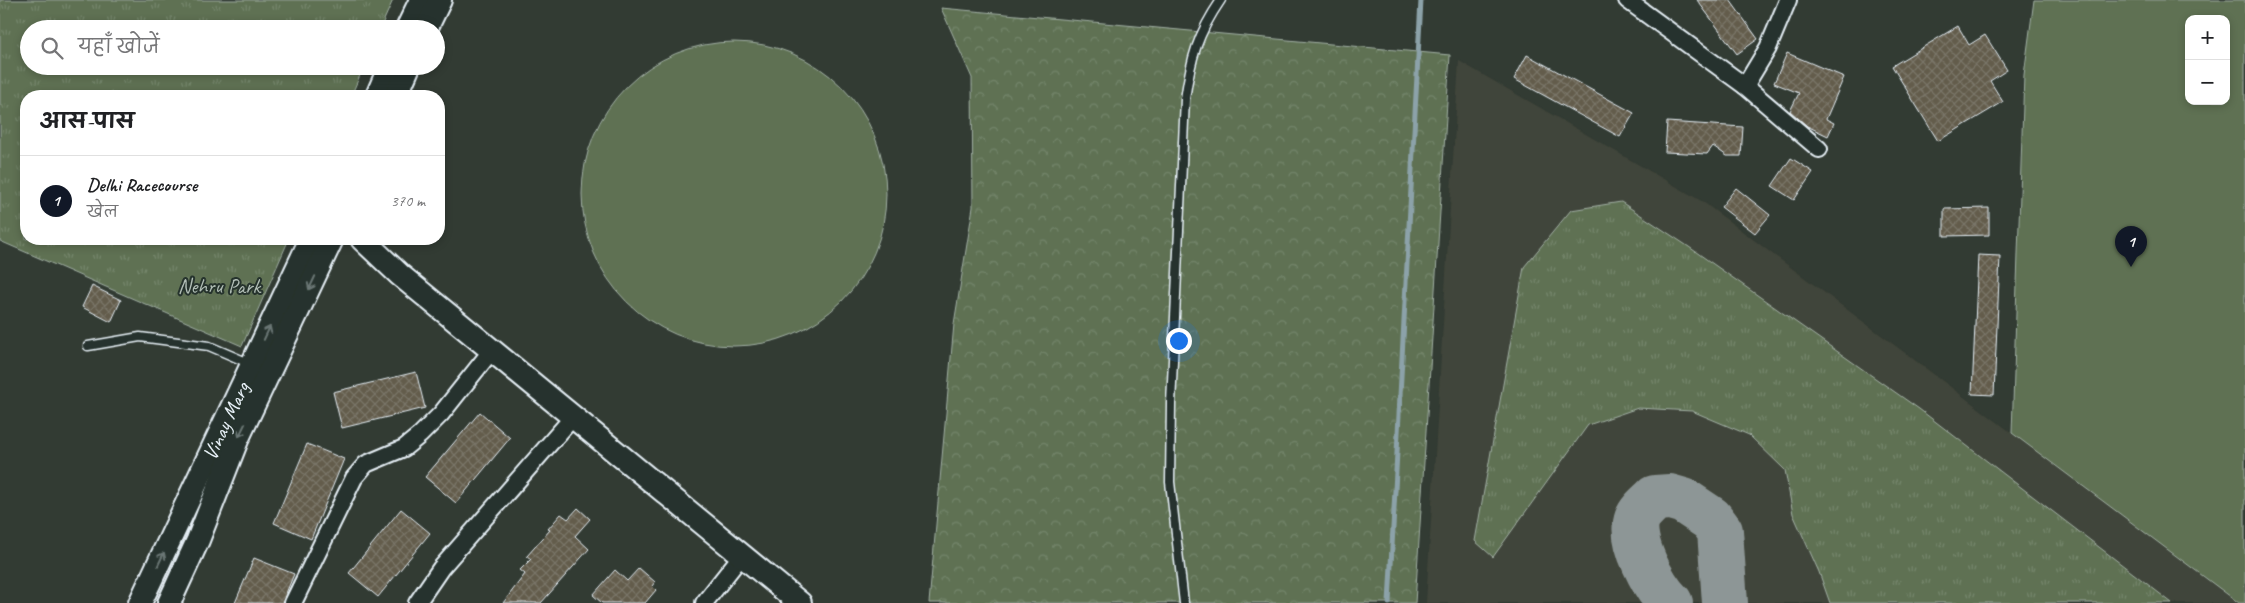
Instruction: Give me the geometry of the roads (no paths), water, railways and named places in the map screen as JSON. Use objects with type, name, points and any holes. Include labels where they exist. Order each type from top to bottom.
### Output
[{"type":"main road","points":[[412,20],[421,0]]},
{"type":"main road","points":[[430,20],[440,0]]},
{"type":"main road","points":[[379,90],[386,75]]},
{"type":"main road","points":[[399,90],[405,75]]},
{"type":"main road","name":"Vinay Marg","points":[[140,603],[308,245]]},
{"type":"main road","name":"Vinay Marg","points":[[169,603],[198,540],[237,440],[329,245]]},
{"type":"main road","points":[[368,245],[400,275],[800,603]]},
{"type":"street","points":[[1627,0],[1745,86],[1819,149]]},
{"type":"street","points":[[1745,86],[1768,48],[1788,0]]},
{"type":"street","points":[[293,603],[354,478],[366,464],[404,448],[420,435],[441,414],[492,350]]},
{"type":"street","points":[[417,603],[441,568],[573,416]]},
{"type":"street","points":[[704,603],[742,555]]},
{"type":"lane","points":[[1184,603],[1170,482],[1171,394],[1185,99],[1191,60],[1207,21],[1221,0]]},
{"type":"lane","points":[[88,346],[140,337],[209,346],[252,364]]},
{"type":"waterway","points":[[1389,603],[1421,0]]},
{"type":"place","name":"Delhi Racecourse","points":[[2131,267]]},
{"type":"park label","name":"Nehru Park","points":[[219,286]]}]
